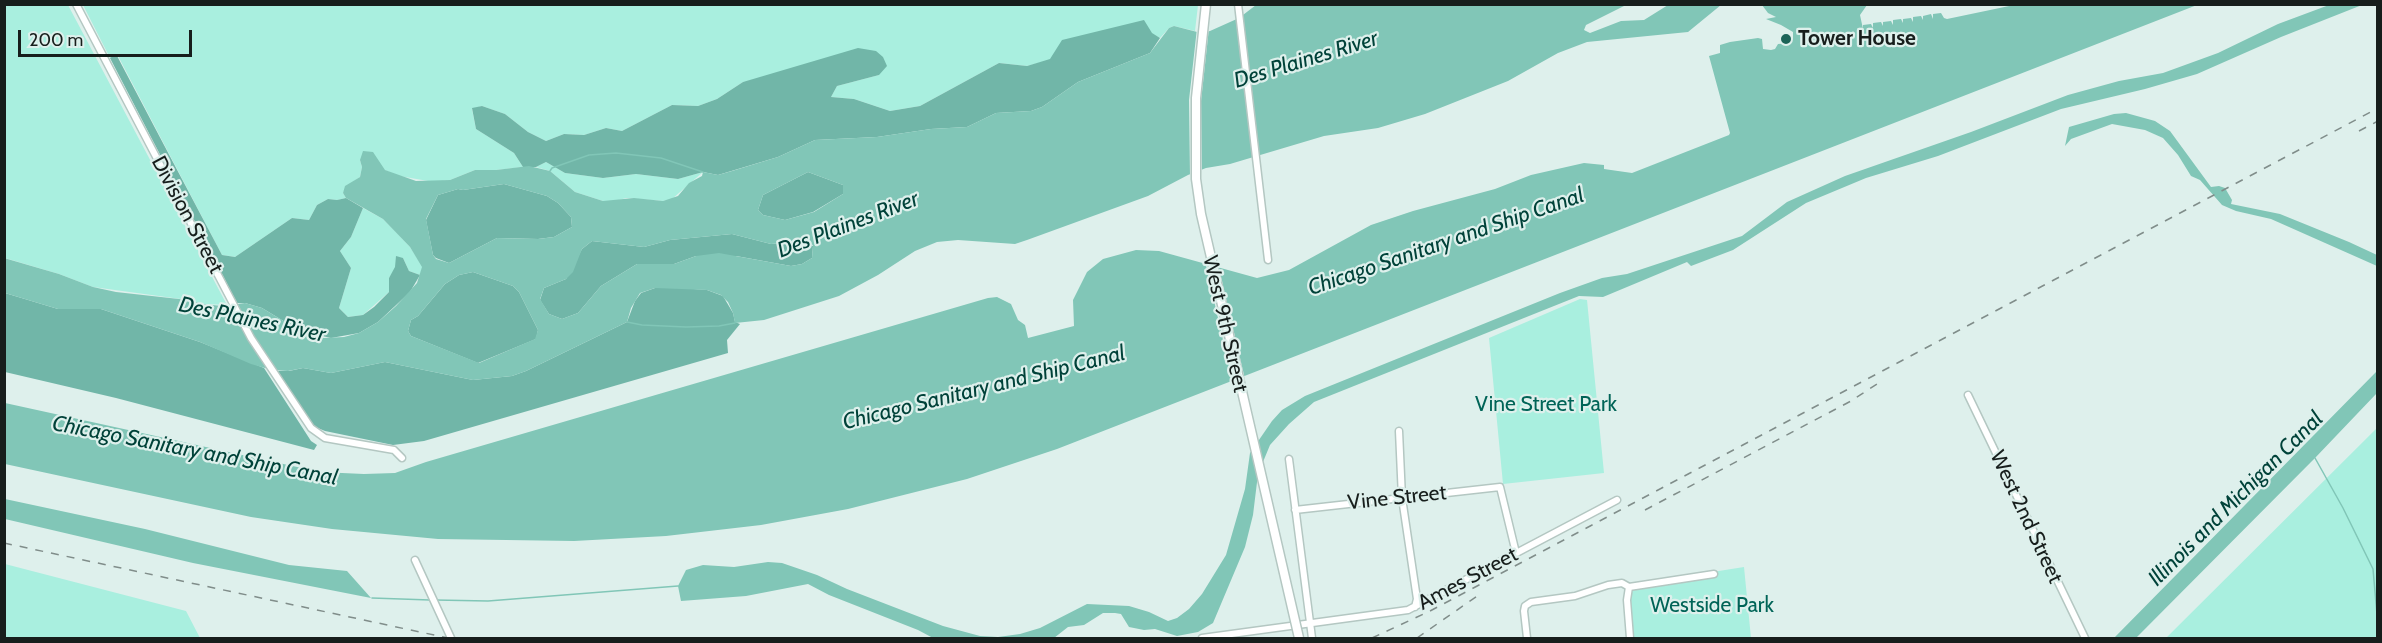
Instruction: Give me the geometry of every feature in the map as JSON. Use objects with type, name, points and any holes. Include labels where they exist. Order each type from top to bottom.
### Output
[{"type":"main road","name":"West 9th Street","points":[[1206,4],[1196,98],[1196,179],[1201,214],[1299,639]]},
{"type":"street","name":"Division Street","points":[[76,4],[251,338],[311,428],[326,438],[394,450],[402,458]]},
{"type":"street","points":[[1238,4],[1268,260]]},
{"type":"street","name":"West 2nd Street","points":[[1968,395],[2085,639]]},
{"type":"street","points":[[1399,430],[1402,498],[1417,599],[1415,607]]},
{"type":"street","points":[[1289,459],[1312,639]]},
{"type":"street","name":"Vine Street","points":[[1295,510],[1500,487],[1516,553]]},
{"type":"street","name":"Ames Street","points":[[1202,638],[1408,610],[1617,500]]},
{"type":"street","points":[[415,560],[451,639]]},
{"type":"street","points":[[1527,639],[1524,611],[1531,602],[1575,596],[1608,585],[1622,583],[1629,587],[1714,574]]},
{"type":"street","points":[[1629,587],[1627,600],[1630,639]]},
{"type":"green space","points":[[4,5],[68,5],[227,305],[203,304],[93,287],[5,258]]},
{"type":"green space","points":[[83,5],[1198,5],[1195,31],[1174,26],[1160,38],[1152,34],[1027,66],[999,63],[920,106],[890,111],[854,99],[831,97],[837,86],[879,75],[743,82],[717,99],[698,106],[672,105],[622,131],[606,128],[584,135],[564,134],[546,141],[528,132],[505,114],[482,106],[472,109],[476,129],[514,153],[523,167],[475,170],[450,180],[434,182],[399,176],[360,160],[362,167],[360,177],[347,186],[343,193],[346,198],[328,199],[317,205],[309,220],[292,218],[235,257],[222,255],[117,54],[110,58]]},
{"type":"green space","points":[[546,162],[565,173],[603,178],[636,174],[678,179],[703,172],[672,199],[663,201],[626,198],[612,202],[575,192],[550,171],[536,167]]},
{"type":"green space","points":[[363,208],[383,219],[410,247],[423,267],[420,275],[409,271],[403,258],[389,278],[389,292],[363,315],[348,317],[339,308],[351,268],[340,251],[351,237]]},
{"type":"green space","name":"Vine Street Park","points":[[1580,299],[1587,300],[1604,473],[1503,484],[1489,338]]},
{"type":"green space","points":[[2377,428],[2377,638],[2166,638]]},
{"type":"green space","points":[[5,564],[186,611],[200,638],[5,638]]},
{"type":"green space","name":"Westside Park","points":[[1744,567],[1751,638],[1628,638],[1624,586]]},
{"type":"shaded area","points":[[1144,20],[1152,33],[1160,38],[1150,53],[1078,82],[1042,107],[1031,111],[996,113],[967,127],[931,129],[877,137],[815,140],[778,157],[718,175],[703,172],[678,179],[636,174],[603,178],[565,173],[546,162],[536,167],[523,167],[514,153],[476,129],[472,108],[482,106],[505,114],[528,132],[546,141],[564,134],[584,135],[606,128],[622,131],[672,105],[698,106],[717,99],[743,82],[858,48],[876,51],[883,57],[887,66],[879,75],[837,86],[831,97],[854,99],[890,111],[920,106],[999,63],[1027,66],[1050,59],[1062,40]]},
{"type":"shaded area","points":[[116,54],[222,255],[235,257],[292,218],[309,220],[317,205],[328,199],[346,198],[363,208],[351,237],[340,251],[351,268],[339,308],[348,317],[363,315],[374,307],[389,292],[389,278],[395,267],[396,256],[403,258],[409,271],[420,275],[410,292],[378,322],[359,333],[331,338],[300,331],[262,308],[237,303],[110,58]]},
{"type":"shaded area","points":[[808,172],[843,185],[843,194],[813,212],[785,220],[763,215],[758,210],[763,195]]},
{"type":"shaded area","points":[[504,184],[547,196],[558,203],[571,217],[572,227],[554,237],[497,238],[449,263],[436,258],[433,255],[426,220],[438,195],[458,189]]},
{"type":"shaded area","points":[[732,234],[771,244],[803,241],[813,246],[812,258],[802,264],[791,266],[736,256],[696,256],[674,264],[637,264],[601,286],[578,313],[562,319],[549,314],[540,300],[544,288],[566,279],[582,249],[592,241],[644,247],[670,240]]},
{"type":"shaded area","points":[[473,272],[513,286],[519,292],[538,330],[536,339],[478,363],[411,336],[408,331],[411,320],[418,316],[445,284],[459,275]]},
{"type":"shaded area","points":[[667,287],[707,290],[723,296],[733,313],[735,322],[740,324],[727,340],[728,353],[424,441],[393,445],[325,431],[313,426],[277,371],[303,368],[331,373],[385,362],[473,380],[512,376],[627,322],[635,301],[641,293]]},
{"type":"shaded area","points":[[5,293],[58,309],[101,309],[200,342],[264,368],[311,441],[317,445],[314,450],[116,398],[5,372]]},
{"type":"water","name":"Des Plaines River","points":[[1256,5],[1626,5],[1586,25],[1584,30],[1590,33],[1621,21],[1644,20],[1668,5],[1721,5],[1688,32],[1587,42],[1558,53],[1508,81],[1425,114],[1378,128],[1324,136],[1230,164],[1206,168],[1148,196],[1015,244],[958,240],[937,242],[915,251],[878,275],[839,296],[764,320],[735,323],[728,302],[721,295],[707,290],[655,288],[640,293],[631,308],[627,322],[512,376],[473,380],[385,362],[331,373],[303,368],[288,371],[272,370],[251,364],[200,342],[101,309],[58,309],[5,293],[4,258],[59,274],[93,287],[116,292],[222,306],[245,303],[262,308],[300,331],[324,338],[344,337],[359,333],[378,322],[396,306],[417,283],[422,267],[410,247],[383,219],[346,198],[343,193],[345,186],[360,177],[362,167],[360,160],[363,151],[373,152],[385,170],[416,181],[450,180],[475,170],[529,166],[550,171],[575,192],[603,201],[634,198],[663,201],[678,196],[689,183],[702,176],[703,172],[718,175],[778,157],[815,140],[877,137],[931,129],[967,127],[996,113],[1031,111],[1042,107],[1078,82],[1150,53],[1169,28],[1174,26],[1201,33],[1239,18]],"holes":[[[808,172],[843,185],[843,194],[814,212],[785,220],[763,215],[758,210],[763,195]],[[504,184],[547,196],[558,203],[571,217],[572,227],[554,237],[497,238],[449,263],[436,259],[433,255],[426,219],[438,195],[458,189]],[[732,234],[771,244],[803,241],[813,245],[812,258],[802,264],[791,266],[719,253],[696,256],[674,264],[637,264],[601,286],[578,313],[562,319],[549,314],[540,299],[544,288],[566,279],[573,272],[582,249],[592,241],[644,247],[670,240]],[[473,272],[513,286],[519,292],[538,330],[535,339],[479,363],[411,336],[408,331],[411,320],[418,316],[445,284],[459,275]]]},
{"type":"water","name":"Chicago Sanitary and Ship Canal","points":[[1762,5],[1867,5],[1860,15],[1863,29],[1863,25],[1871,24],[1873,28],[1873,23],[1881,22],[1883,26],[1883,22],[1891,21],[1893,25],[1893,20],[1901,19],[1903,23],[1903,19],[1911,18],[1913,22],[1913,17],[1921,16],[1923,20],[1923,16],[1931,14],[1933,19],[1933,14],[1941,13],[1947,19],[2014,5],[2197,5],[1057,449],[967,479],[848,509],[761,525],[666,536],[574,541],[438,539],[332,529],[251,517],[5,464],[5,403],[320,472],[395,473],[988,298],[997,297],[1011,304],[1018,320],[1025,325],[1028,338],[1074,326],[1073,300],[1087,272],[1103,259],[1136,250],[1159,251],[1257,278],[1289,270],[1371,225],[1413,211],[1495,189],[1531,175],[1584,163],[1604,165],[1604,169],[1632,173],[1729,135],[1709,56],[1720,53],[1720,45],[1730,42],[1758,38],[1762,39],[1763,49],[1771,50],[1775,49],[1778,44],[1790,43],[1793,39],[1793,32],[1766,19],[1776,17],[1768,13]]},
{"type":"water","points":[[2329,5],[2362,5],[2197,74],[2061,109],[1938,156],[1866,178],[1806,203],[1733,250],[1691,266],[1687,262],[1603,297],[1579,296],[1314,402],[1270,445],[1258,474],[1253,515],[1245,547],[1213,623],[1198,632],[1177,636],[1155,629],[1144,630],[1129,627],[1121,614],[1103,613],[1084,625],[1068,627],[1054,638],[933,638],[808,584],[746,596],[681,601],[678,586],[686,570],[703,565],[734,567],[768,562],[782,563],[817,575],[943,626],[980,636],[998,637],[1020,634],[1040,628],[1087,604],[1129,606],[1168,621],[1177,618],[1189,609],[1202,594],[1226,555],[1245,489],[1250,453],[1282,410],[1305,396],[1560,293],[1602,278],[1627,274],[1742,236],[1787,202],[1845,176],[2068,95],[2119,81],[2163,73],[2218,53],[2278,24]]},
{"type":"water","points":[[2126,113],[2155,121],[2170,131],[2211,187],[2225,188],[2232,200],[2231,204],[2280,214],[2349,242],[2377,255],[2377,266],[2271,219],[2236,211],[2222,205],[2200,180],[2191,176],[2178,155],[2163,138],[2145,130],[2112,124],[2071,139],[2065,146],[2069,127],[2114,114]]},
{"type":"water","name":"Illinois and Michigan Canal","points":[[2377,371],[2377,393],[2315,458],[2136,638],[2114,638]]},
{"type":"water","points":[[5,499],[145,529],[289,565],[347,571],[371,598],[193,563],[5,519]]},
{"type":"pier","points":[[1197,28],[1209,28],[1201,101],[1202,173],[1190,177],[1189,100]]},
{"type":"pier","points":[[1205,261],[1218,264],[1245,379],[1233,384]]},
{"type":"waterway","points":[[550,171],[552,168],[589,155],[616,153],[661,158],[703,172]]},
{"type":"waterway","points":[[627,322],[686,327],[735,323]]},
{"type":"waterway","points":[[2315,458],[2373,569],[2378,626]]},
{"type":"waterway","points":[[435,600],[488,601],[678,586]]},
{"type":"waterway","points":[[372,598],[430,600]]},
{"type":"railway","points":[[1372,638],[1430,611],[2378,108]]},
{"type":"railway","points":[[2359,131],[2378,121]]},
{"type":"railway","points":[[1645,510],[1851,401],[1883,380]]},
{"type":"railway","points":[[4,543],[448,638]]},
{"type":"railway","points":[[1417,638],[1480,594]]},
{"type":"place","name":"Tower House","points":[[1786,39]]}]
